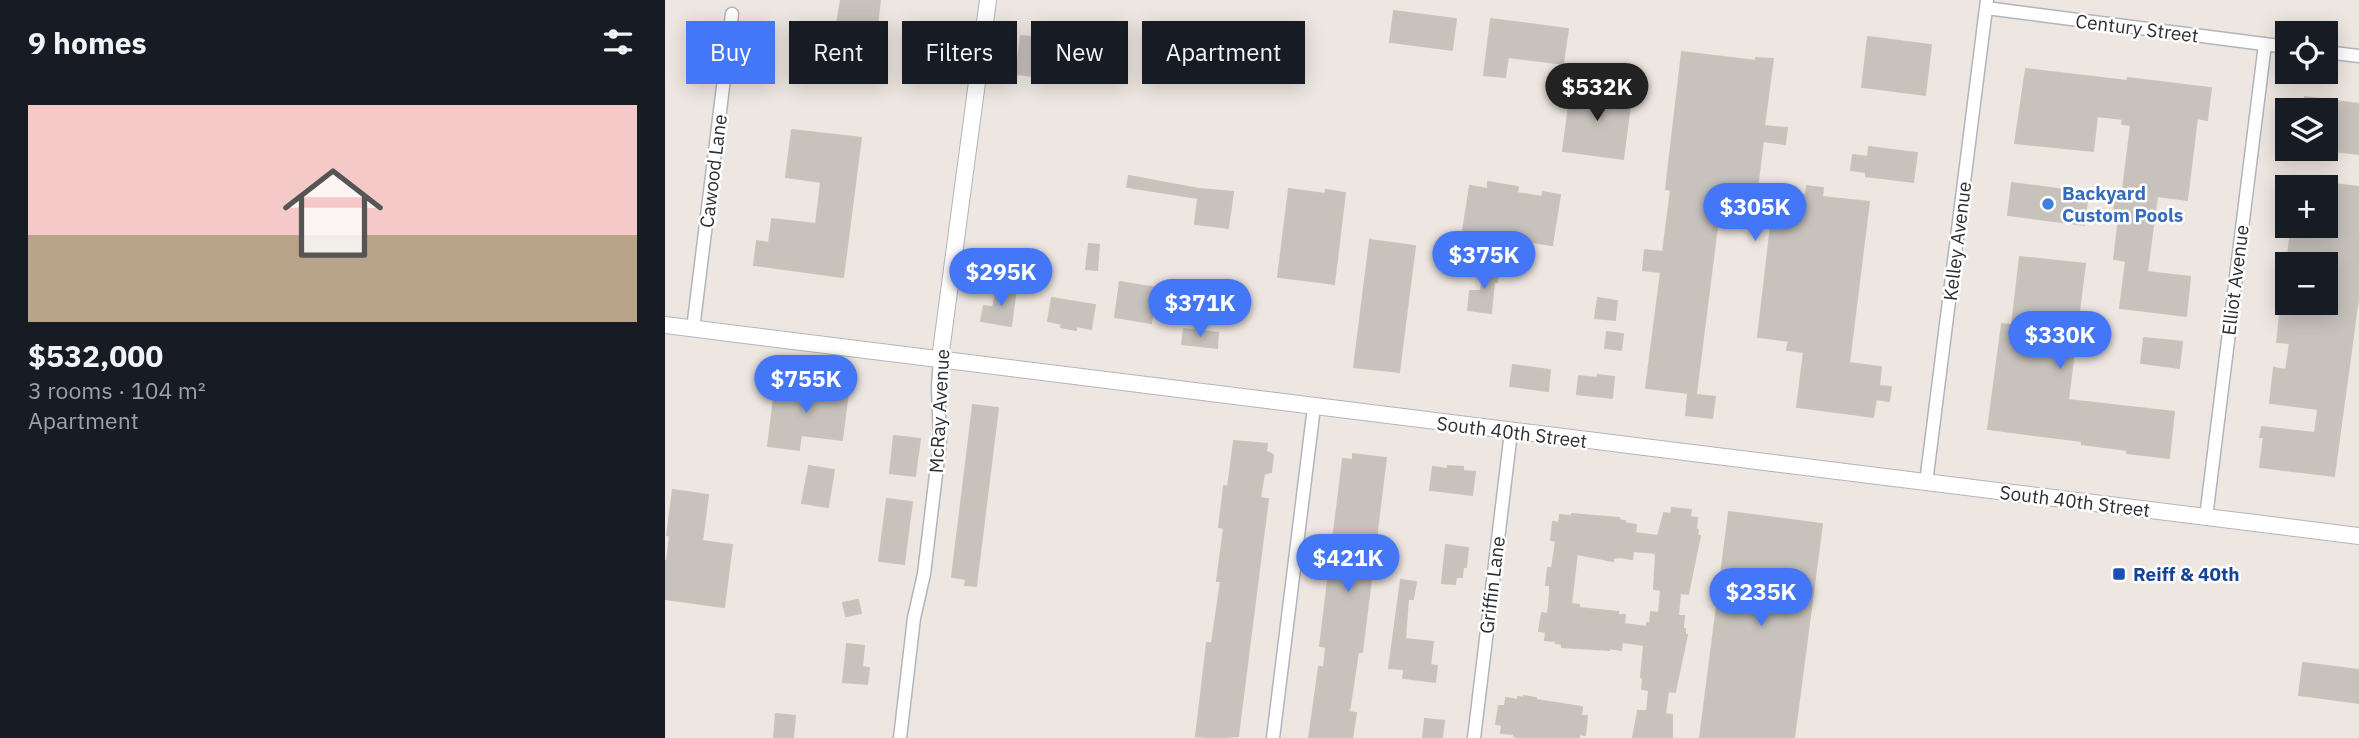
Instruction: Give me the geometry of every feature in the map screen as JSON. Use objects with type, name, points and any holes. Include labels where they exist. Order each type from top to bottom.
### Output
[{"type":"street","name":"McRay Avenue","points":[[900,738],[914,618],[924,574],[940,441],[940,359],[988,0]]},
{"type":"street","name":"Century Street","points":[[1987,4],[2275,45]]},
{"type":"street","name":"Kelley Avenue","points":[[1926,483],[1987,4]]},
{"type":"street","name":"Cawood Lane","points":[[693,328],[732,14]]},
{"type":"street","name":"Elliot Avenue","points":[[2206,517],[2265,44]]},
{"type":"street","points":[[2338,54],[2359,57]]},
{"type":"street","name":"South 40th Street","points":[[665,325],[2359,536]]},
{"type":"street","points":[[1273,738],[1314,407]]},
{"type":"street","name":"Griffin Lane","points":[[1473,738],[1511,432]]},
{"type":"building","points":[[841,0],[880,0],[878,21],[837,21]]},
{"type":"building","points":[[1394,11],[1456,19],[1452,50],[1390,42]]},
{"type":"building","points":[[1491,19],[1568,29],[1563,64],[1508,57],[1505,77],[1484,75]]},
{"type":"building","points":[[1021,36],[1031,37],[1031,76],[1017,74]]},
{"type":"building","points":[[1868,37],[1931,45],[1925,95],[1862,87]]},
{"type":"building","points":[[1682,52],[1756,61],[1756,58],[1773,59],[1764,126],[1787,128],[1785,144],[1763,141],[1757,189],[1806,195],[1807,186],[1823,188],[1822,197],[1869,202],[1849,363],[1881,367],[1879,386],[1891,387],[1889,401],[1876,399],[1873,417],[1797,407],[1804,352],[1787,350],[1789,341],[1758,337],[1772,217],[1719,211],[1696,394],[1646,388],[1661,272],[1643,270],[1645,250],[1663,252],[1671,190],[1666,189]]},
{"type":"building","points":[[2026,69],[2211,88],[2207,120],[2197,118],[2187,200],[2157,196],[2147,272],[2190,277],[2186,316],[2120,308],[2126,261],[2114,259],[2120,210],[2114,210],[2116,197],[2122,197],[2131,125],[2122,124],[2123,119],[2097,116],[2093,151],[2015,143]]},
{"type":"building","points":[[1591,84],[1605,86],[1604,94],[1631,98],[1623,159],[1563,151],[1571,90],[1590,92]]},
{"type":"building","points":[[2338,101],[2359,104],[2359,154],[2338,151]]},
{"type":"building","points":[[792,130],[861,138],[843,277],[754,265],[757,241],[769,243],[772,219],[816,224],[821,182],[786,177]]},
{"type":"building","points":[[1869,147],[1917,153],[1913,182],[1866,176],[1866,172],[1851,170],[1853,155],[1868,157]]},
{"type":"building","points":[[1129,176],[1199,189],[1233,192],[1228,228],[1195,224],[1198,198],[1127,187]]},
{"type":"building","points":[[1488,182],[1518,187],[1517,193],[1542,197],[1543,192],[1560,195],[1552,245],[1463,231],[1470,186],[1488,189]]},
{"type":"building","name":"Backyard Custom Pools","points":[[2012,183],[2088,193],[2084,225],[2008,215]]},
{"type":"building","points":[[2338,184],[2359,187],[2359,292],[2334,476],[2260,467],[2264,437],[2260,437],[2262,427],[2315,433],[2318,409],[2270,403],[2274,368],[2286,370],[2290,343],[2277,342],[2280,315],[2338,315],[2338,252],[2288,252],[2290,238],[2338,238]]},
{"type":"building","points":[[1289,189],[1325,194],[1326,190],[1345,193],[1334,284],[1278,277]]},
{"type":"building","points":[[1370,240],[1415,246],[1399,372],[1354,367]]},
{"type":"building","points":[[1089,244],[1099,245],[1097,270],[1086,269]]},
{"type":"building","points":[[2020,257],[2085,264],[2068,400],[2174,412],[2169,458],[2127,453],[2127,450],[2082,444],[2082,441],[1988,429],[2002,324],[2012,325]]},
{"type":"building","points":[[1484,265],[1499,267],[1497,282],[1494,282],[1491,313],[1468,310],[1470,291],[1481,291]]},
{"type":"building","points":[[1120,282],[1157,288],[1151,323],[1115,317]]},
{"type":"building","points":[[998,286],[1016,289],[1011,326],[981,321],[984,306],[993,307]]},
{"type":"building","points":[[1052,298],[1095,305],[1091,329],[1076,326],[1076,330],[1048,321]]},
{"type":"building","points":[[1598,298],[1617,301],[1615,320],[1595,318]]},
{"type":"building","points":[[1184,329],[1218,333],[1217,348],[1182,344]]},
{"type":"building","points":[[1607,332],[1623,334],[1621,350],[1605,348]]},
{"type":"building","points":[[2144,338],[2182,342],[2179,368],[2141,363]]},
{"type":"building","points":[[1513,365],[1550,370],[1548,391],[1510,386]]},
{"type":"building","points":[[1598,375],[1614,377],[1612,398],[1577,394],[1579,376],[1597,378]]},
{"type":"building","points":[[776,382],[848,392],[842,440],[801,435],[799,450],[768,446]]},
{"type":"building","points":[[1688,394],[1715,397],[1712,418],[1686,415]]},
{"type":"building","points":[[973,405],[998,408],[976,586],[965,585],[966,579],[952,577]]},
{"type":"building","points":[[894,436],[920,439],[915,476],[890,473]]},
{"type":"building","points":[[1234,441],[1267,444],[1266,451],[1273,455],[1271,472],[1264,474],[1260,498],[1268,499],[1238,736],[1214,738],[1196,736],[1207,643],[1212,643],[1221,581],[1217,581],[1224,528],[1219,527],[1224,486],[1228,487]]},
{"type":"building","points":[[1353,454],[1386,458],[1362,652],[1358,652],[1349,712],[1356,713],[1352,738],[1309,738],[1319,667],[1324,667],[1326,647],[1320,646],[1343,459],[1353,460]]},
{"type":"building","points":[[809,466],[834,470],[828,507],[802,503]]},
{"type":"building","points":[[1448,466],[1463,467],[1463,471],[1475,472],[1472,495],[1430,490],[1433,467],[1447,469]]},
{"type":"building","points":[[673,490],[708,495],[702,541],[732,545],[724,607],[665,599],[665,561],[670,536],[667,535]]},
{"type":"building","points":[[887,499],[912,502],[904,564],[879,561]]},
{"type":"building","points":[[1672,508],[1691,510],[1690,517],[1697,518],[1697,535],[1700,536],[1688,594],[1680,593],[1678,616],[1684,616],[1683,629],[1687,635],[1675,692],[1668,691],[1665,714],[1672,715],[1672,738],[1633,738],[1638,711],[1647,711],[1649,690],[1642,689],[1641,677],[1644,645],[1622,642],[1621,650],[1562,647],[1557,641],[1545,640],[1546,632],[1539,631],[1542,613],[1548,614],[1550,585],[1546,585],[1556,541],[1551,540],[1553,522],[1559,523],[1560,515],[1572,514],[1619,518],[1625,521],[1624,523],[1636,525],[1635,533],[1658,536],[1664,513],[1671,514]],"holes":[[[1633,551],[1656,553],[1654,589],[1661,590],[1659,613],[1651,612],[1650,624],[1647,623],[1647,627],[1624,624],[1625,615],[1618,615],[1618,612],[1579,608],[1579,605],[1571,604],[1577,554],[1613,561],[1613,558],[1620,557],[1632,559]]]},
{"type":"building","points":[[1729,512],[1822,524],[1794,738],[1700,738]]},
{"type":"building","points":[[1446,545],[1468,548],[1466,567],[1463,567],[1462,577],[1456,577],[1455,584],[1442,583]]},
{"type":"building","points":[[1401,580],[1416,582],[1413,599],[1408,599],[1405,639],[1433,642],[1430,665],[1437,666],[1435,682],[1403,678],[1404,669],[1389,668]]},
{"type":"building","points":[[858,600],[861,613],[846,616],[843,603]]},
{"type":"building","points":[[847,644],[864,646],[862,667],[869,668],[867,684],[843,682]]},
{"type":"building","points":[[2303,663],[2359,670],[2359,703],[2299,695]]},
{"type":"building","points":[[1518,697],[1582,707],[1581,716],[1587,716],[1585,735],[1579,734],[1579,738],[1520,738],[1514,734],[1501,733],[1502,725],[1496,724],[1499,706],[1505,706],[1506,698],[1518,700]]},
{"type":"building","points":[[776,714],[795,716],[793,738],[774,738]]},
{"type":"building","points":[[1425,719],[1444,721],[1442,738],[1423,738]]},
{"type":"place","name":"Backyard Custom Pools","points":[[2048,204]]},
{"type":"place","name":"Reiff & 40th","points":[[2119,574]]}]
